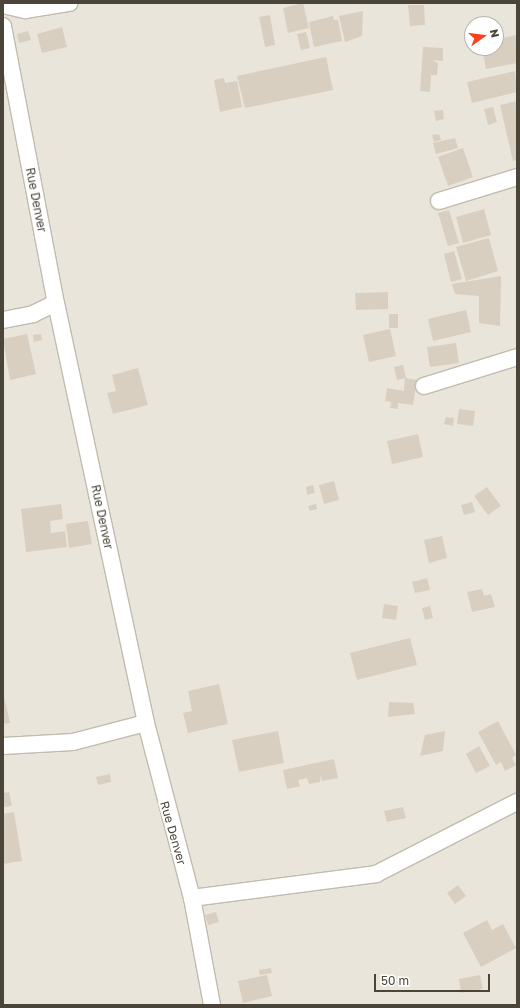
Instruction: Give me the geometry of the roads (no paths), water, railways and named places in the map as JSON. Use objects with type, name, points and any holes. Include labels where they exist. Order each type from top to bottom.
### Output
[{"type":"street","points":[[3,5],[25,10],[69,3]]},
{"type":"street","name":"Rue Denver","points":[[3,26],[56,303],[146,723],[192,898],[212,1005]]},
{"type":"street","points":[[439,201],[517,177]]},
{"type":"street","points":[[3,320],[34,314],[56,303]]},
{"type":"street","points":[[424,386],[517,357]]},
{"type":"street","points":[[3,746],[73,742],[146,723]]},
{"type":"street","points":[[192,898],[376,874],[517,802]]}]
